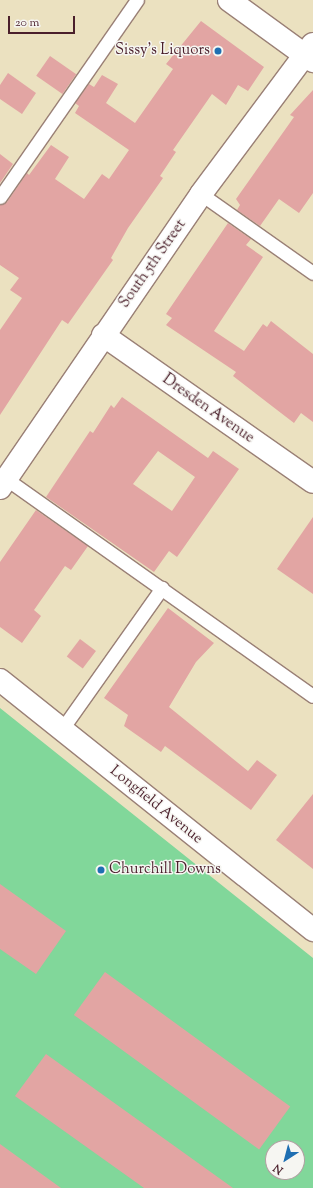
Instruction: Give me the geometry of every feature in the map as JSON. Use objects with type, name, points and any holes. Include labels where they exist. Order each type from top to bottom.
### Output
[{"type":"street","points":[[229,0],[310,53]]},
{"type":"street","name":"South 5th Street","points":[[2,480],[201,194],[310,53]]},
{"type":"street","name":"Dresden Avenue","points":[[104,335],[313,482]]},
{"type":"street","name":"Longfield Avenue","points":[[0,680],[313,930]]},
{"type":"lane","points":[[0,196],[138,0]]},
{"type":"lane","points":[[201,194],[313,273]]},
{"type":"lane","points":[[2,480],[162,588],[313,696]]},
{"type":"lane","points":[[62,729],[162,588]]},
{"type":"green space","name":"Churchill Downs","points":[[0,708],[313,958],[313,1188],[0,1188]]},
{"type":"building","points":[[201,21],[264,67],[248,91],[238,85],[226,105],[212,94],[173,150],[176,152],[160,176],[163,178],[128,228],[111,258],[113,260],[68,324],[62,320],[0,415],[0,330],[22,298],[10,290],[19,278],[0,265],[0,205],[7,202],[27,173],[29,175],[51,145],[69,157],[55,179],[84,199],[102,174],[109,179],[129,150],[75,113],[79,106],[75,103],[89,84],[94,87],[102,75],[118,84],[106,103],[135,123],[173,69],[166,64]]},
{"type":"building","points":[[50,56],[76,74],[62,94],[36,76]]},
{"type":"building","points":[[8,73],[36,93],[22,114],[0,99],[0,85]]},
{"type":"building","points":[[313,90],[313,193],[299,213],[279,199],[260,226],[237,210],[240,205],[236,199],[294,117],[290,115]]},
{"type":"building","points":[[0,154],[13,164],[0,183]]},
{"type":"building","points":[[228,223],[251,239],[246,245],[263,257],[214,331],[244,351],[263,324],[267,327],[271,321],[313,354],[313,422],[301,413],[294,423],[233,376],[236,372],[166,325],[172,318],[166,314]]},
{"type":"building","points":[[122,397],[208,458],[213,451],[239,469],[177,557],[169,551],[154,572],[46,497],[90,431],[93,433],[111,405],[114,408]],"holes":[[[158,451],[195,477],[172,511],[133,484]]]},
{"type":"building","points":[[36,510],[88,546],[71,570],[65,566],[34,610],[41,616],[22,643],[0,627],[0,562]]},
{"type":"building","points":[[313,517],[313,594],[277,569]]},
{"type":"building","points":[[168,608],[214,643],[196,662],[169,707],[248,771],[257,760],[277,775],[251,810],[165,746],[161,752],[124,726],[128,715],[104,698]]},
{"type":"building","points":[[80,639],[96,651],[83,669],[67,657]]},
{"type":"building","points":[[313,794],[313,869],[276,840]]},
{"type":"building","points":[[0,884],[66,931],[36,974],[0,949]]},
{"type":"building","points":[[105,972],[290,1107],[259,1149],[74,1015]]},
{"type":"building","points":[[46,1054],[233,1188],[144,1188],[15,1096]]},
{"type":"building","points":[[0,1144],[61,1188],[0,1188]]},
{"type":"place","name":"Sissy's Liquors","points":[[218,51]]},
{"type":"place","name":"Churchill Downs","points":[[101,870]]}]
